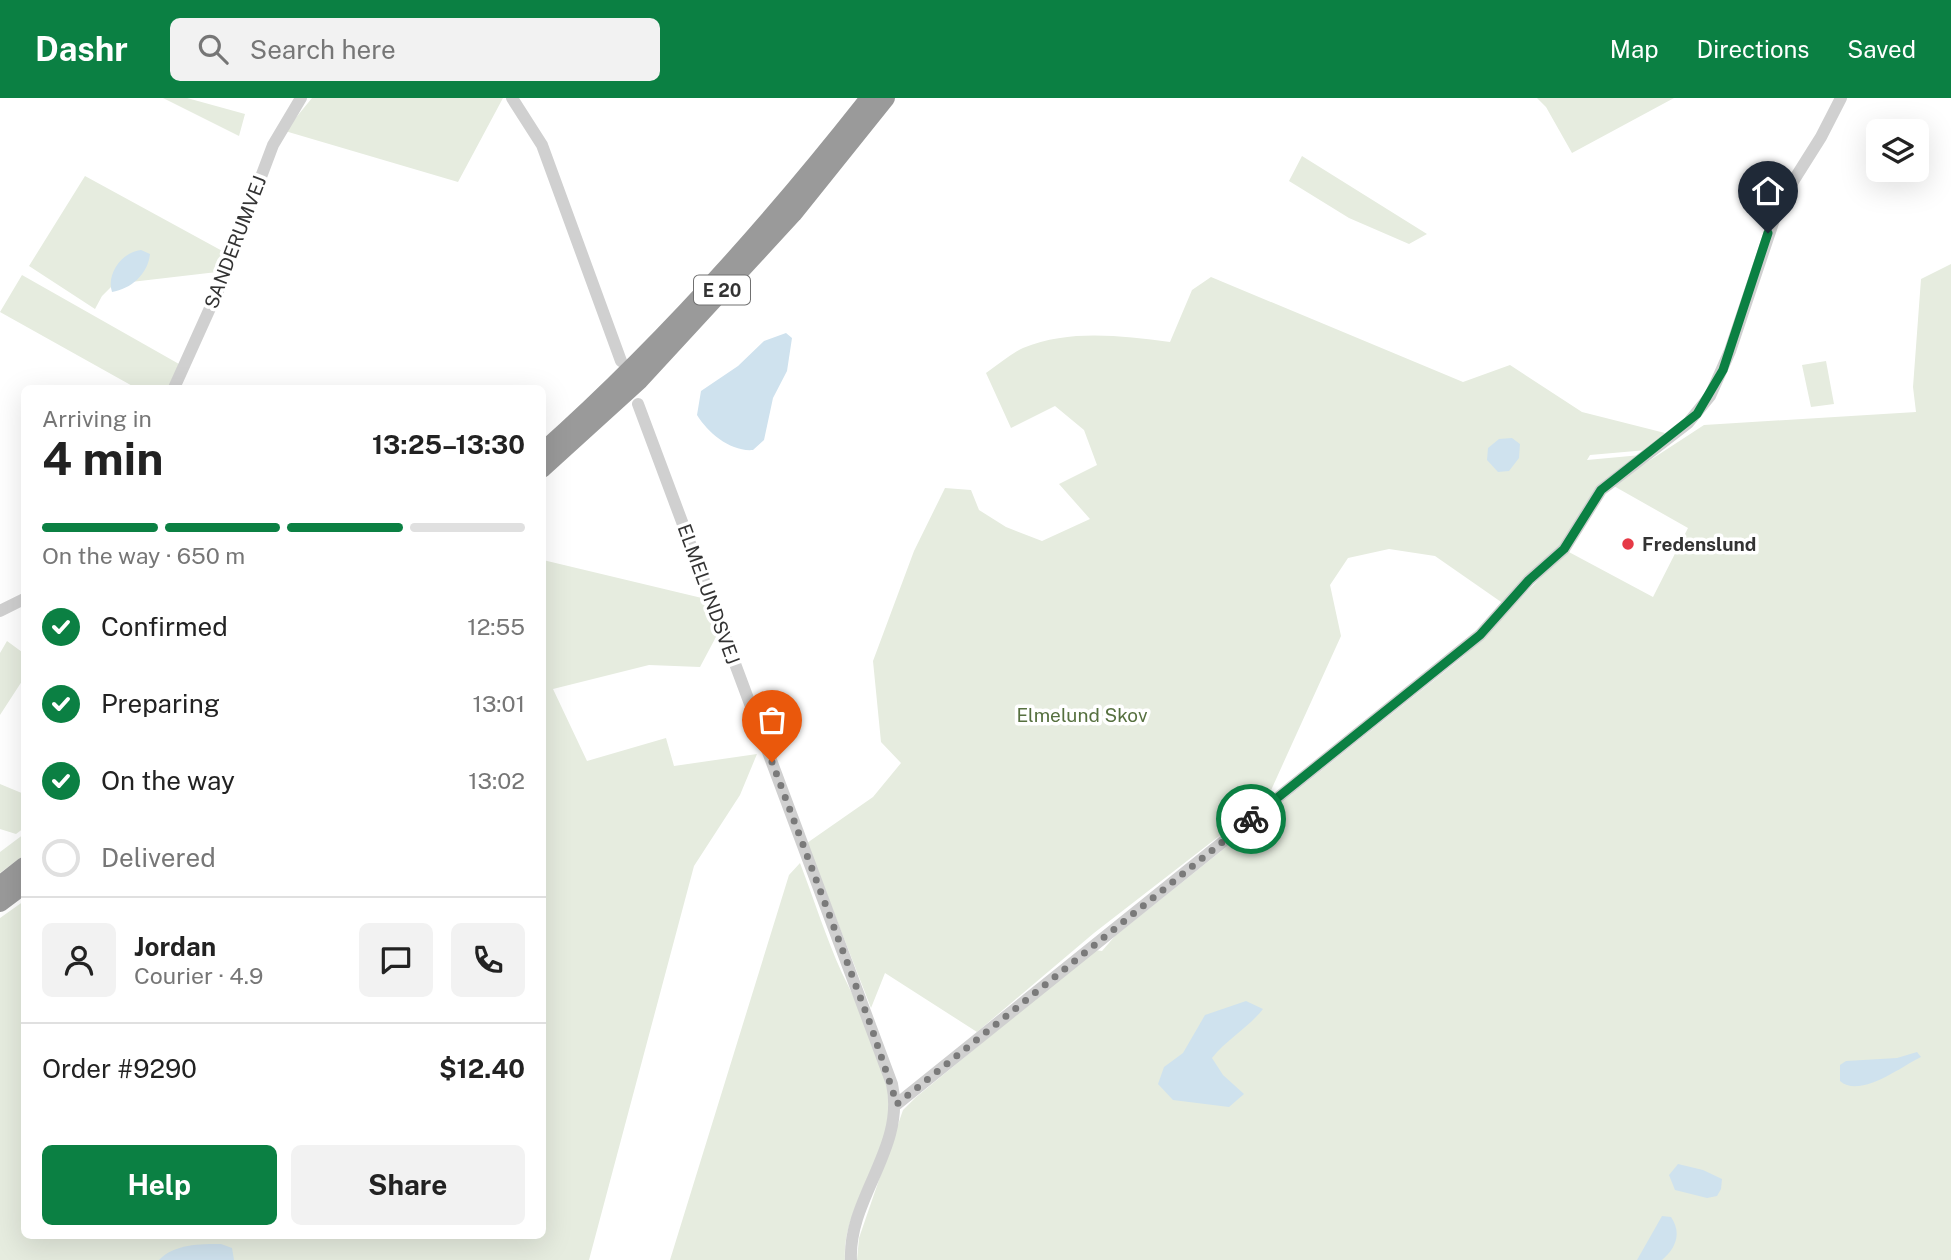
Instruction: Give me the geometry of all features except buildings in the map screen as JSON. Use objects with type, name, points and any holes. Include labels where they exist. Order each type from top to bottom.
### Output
[{"type":"highway","name":"E 20","points":[[546,448],[717,279],[822,158],[869,98]]},
{"type":"highway","name":"E 20","points":[[546,465],[649,370],[793,214],[886,98]]},
{"type":"highway","points":[[0,885],[21,868]]},
{"type":"highway","points":[[0,903],[21,887]]},
{"type":"street","name":"SANDERUMVEJ","points":[[175,385],[220,286],[273,145],[301,98]]},
{"type":"street","points":[[512,98],[542,145],[621,361]]},
{"type":"street","points":[[851,1260],[854,1231],[889,1140],[897,1104],[1480,635],[1529,580],[1564,549],[1601,490],[1697,414],[1723,370],[1780,202],[1821,137],[1841,98]]},
{"type":"street","name":"ELMELUNDSVEJ","points":[[638,404],[871,1026],[897,1104]]},
{"type":"street","points":[[0,611],[21,600]]},
{"type":"green space","points":[[163,98],[187,98],[245,114],[239,136]]},
{"type":"green space","points":[[312,98],[503,98],[458,182],[285,131]]},
{"type":"green space","points":[[1537,98],[1674,98],[1572,153],[1546,107]]},
{"type":"green space","points":[[1302,156],[1427,234],[1409,244],[1349,218],[1289,181]]},
{"type":"green space","points":[[85,176],[226,253],[217,272],[114,284],[102,296],[95,309],[29,266]]},
{"type":"green space","points":[[1951,264],[1951,1260],[857,1260],[859,1238],[903,1110],[915,1098],[1095,950],[1102,951],[1115,936],[1463,657],[1567,551],[1653,597],[1688,528],[1612,485],[1704,425],[1916,412],[1913,387],[1921,279]]},
{"type":"green space","points":[[22,275],[179,364],[169,385],[131,385],[0,312]]},
{"type":"green space","name":"Elmelund Skov","points":[[1211,277],[1463,382],[1510,365],[1582,412],[1665,433],[1647,450],[1590,455],[1587,460],[1641,455],[1609,477],[1560,548],[1504,604],[1435,556],[1389,549],[1348,558],[1330,585],[1341,636],[1267,799],[1094,933],[977,1032],[885,973],[871,1008],[807,843],[873,797],[901,763],[881,742],[873,661],[914,551],[945,488],[971,490],[979,510],[1006,527],[1042,541],[1090,519],[1059,484],[1097,465],[1084,430],[1055,406],[1011,428],[986,373],[1023,348],[1059,338],[1114,336],[1170,342],[1192,290]]},
{"type":"green space","points":[[1826,361],[1834,404],[1811,407],[1802,365]]},
{"type":"green space","points":[[546,561],[706,599],[717,635],[700,667],[649,665],[553,689],[587,761],[666,738],[674,766],[757,754],[740,795],[694,866],[589,1260],[0,1260],[0,918],[21,903],[21,1239],[546,1239]]},
{"type":"green space","points":[[7,641],[21,651],[21,683],[0,715],[0,653]]},
{"type":"green space","points":[[0,784],[21,793],[21,830],[16,834],[0,829]]},
{"type":"green space","points":[[21,836],[21,857],[0,873],[0,852]]},
{"type":"green space","points":[[800,863],[836,960],[879,1054],[890,1102],[883,1140],[850,1221],[845,1260],[670,1260],[789,875]]},
{"type":"water","points":[[141,250],[150,254],[142,274],[126,288],[112,292],[111,278],[117,265],[128,255]]},
{"type":"water","points":[[786,333],[792,338],[787,371],[773,398],[764,440],[753,450],[729,445],[714,435],[697,415],[701,391],[738,366],[764,341]]},
{"type":"water","points":[[1512,438],[1520,444],[1519,458],[1509,471],[1498,472],[1487,460],[1488,448],[1499,439]]},
{"type":"water","points":[[1246,1001],[1263,1009],[1212,1058],[1223,1075],[1244,1094],[1229,1107],[1173,1100],[1158,1084],[1164,1067],[1183,1053],[1205,1015]]},
{"type":"water","points":[[1917,1052],[1921,1057],[1869,1084],[1848,1086],[1840,1081],[1840,1065],[1846,1061],[1897,1058]]},
{"type":"water","points":[[1678,1164],[1703,1170],[1722,1179],[1717,1196],[1707,1198],[1675,1190],[1669,1175]]},
{"type":"water","points":[[1662,1216],[1671,1217],[1674,1223],[1677,1234],[1674,1245],[1662,1260],[1637,1260]]},
{"type":"water","points":[[221,1244],[232,1248],[234,1260],[159,1260],[180,1248]]},
{"type":"way so far","points":[[772,762],[871,1026],[897,1104],[1251,819]]},
{"type":"place","name":"Fredenslund","points":[[1628,544]]},
{"type":"route","points":[[1251,819],[1480,635],[1529,580],[1564,549],[1601,490],[1697,414],[1723,370],[1768,233]]}]
